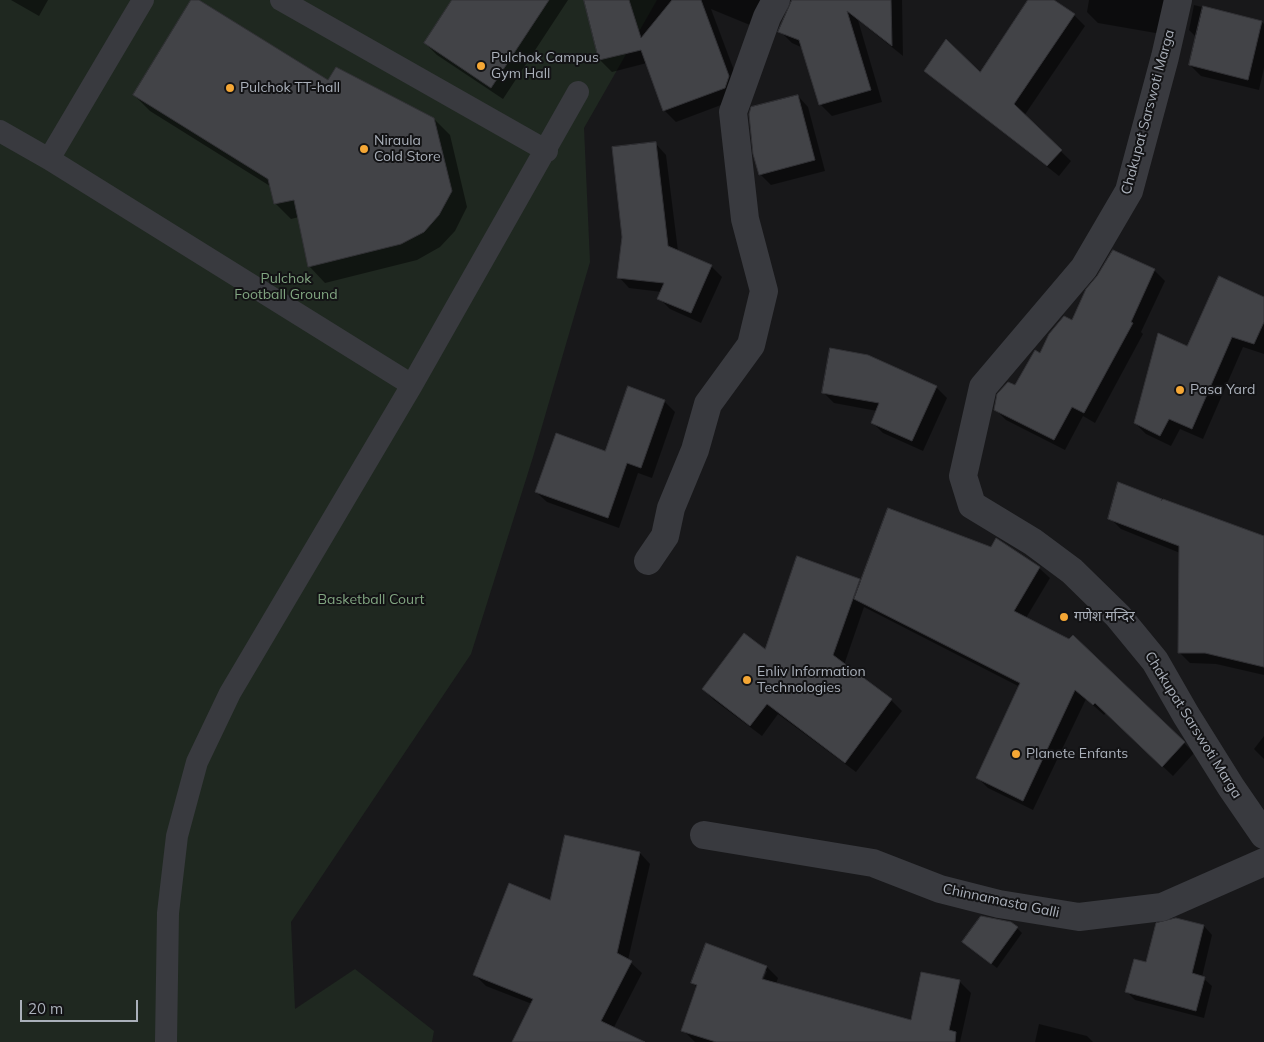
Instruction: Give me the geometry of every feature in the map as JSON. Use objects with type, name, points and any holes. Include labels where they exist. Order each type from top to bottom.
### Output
[{"type":"street","points":[[648,561],[665,536],[670,508],[694,450],[708,404],[752,345],[764,291],[745,219],[733,112],[767,17],[776,0]]},
{"type":"street","name":"Chakupat Sarswoti Marga","points":[[1178,0],[1165,58],[1129,191],[1084,268],[983,387],[963,476],[972,506],[1033,542],[1072,571],[1118,616],[1155,661],[1191,723],[1264,834]]},
{"type":"street","name":"Chinnamasta Galli","points":[[704,835],[873,863],[940,889],[999,904],[1079,917],[1162,907],[1264,862]]},
{"type":"lane","points":[[49,159],[143,0]]},
{"type":"lane","points":[[281,0],[547,151]]},
{"type":"lane","points":[[166,1042],[168,913],[177,836],[196,762],[230,693],[412,385],[547,151],[578,92]]},
{"type":"lane","points":[[0,131],[49,159],[412,385]]},
{"type":"green space","name":"Pulchok Football Ground","points":[[0,0],[657,0],[584,128],[590,262],[533,457],[471,654],[291,922],[295,1009],[355,969],[434,1031],[432,1042],[0,1042]]},
{"type":"building","points":[[191,0],[199,0],[328,80],[336,67],[434,118],[452,191],[439,215],[424,232],[401,244],[308,267],[294,200],[274,204],[268,179],[133,95]]},
{"type":"building","name":"Pulchok Campus Gym Hall","points":[[452,0],[549,0],[491,88],[424,43]]},
{"type":"building","points":[[584,0],[629,0],[641,38],[672,0],[701,0],[729,76],[725,88],[663,111],[641,50],[599,60]]},
{"type":"building","points":[[792,0],[891,0],[892,46],[847,11],[871,90],[819,105],[799,40],[778,32]]},
{"type":"building","points":[[1028,0],[1054,0],[1075,14],[1014,104],[1062,150],[1047,166],[924,71],[946,39],[980,72]]},
{"type":"building","points":[[1203,6],[1262,21],[1248,80],[1189,65]]},
{"type":"building","points":[[798,95],[815,160],[759,175],[753,154],[749,114],[751,107]]},
{"type":"building","points":[[656,142],[668,246],[712,265],[691,313],[657,299],[664,283],[617,278],[622,237],[612,147]]},
{"type":"building","points":[[1113,250],[1155,269],[1131,322],[1133,323],[1084,413],[1072,407],[1054,440],[994,410],[997,394],[1008,382],[1015,385],[1035,350],[1040,353],[1049,334],[1064,316],[1072,320],[1086,289],[1097,276]]},
{"type":"building","points":[[1219,276],[1264,297],[1264,322],[1254,344],[1232,337],[1192,429],[1169,419],[1160,436],[1134,423],[1158,333],[1187,346]]},
{"type":"building","points":[[830,348],[868,355],[937,386],[912,441],[871,423],[879,403],[822,393]]},
{"type":"building","points":[[628,386],[665,400],[641,468],[627,463],[608,518],[535,492],[556,433],[605,451]]},
{"type":"building","points":[[1118,482],[1162,499],[1161,501],[1163,499],[1264,536],[1264,667],[1205,653],[1178,653],[1179,546],[1108,519]]},
{"type":"building","points":[[888,508],[991,547],[996,538],[1040,567],[1014,611],[1069,639],[1073,635],[1185,742],[1162,767],[1095,703],[1093,705],[1075,690],[1023,801],[976,778],[1020,683],[854,599]]},
{"type":"building","points":[[797,556],[860,579],[833,655],[892,699],[845,763],[767,704],[750,726],[702,689],[744,633],[765,649]]},
{"type":"building","points":[[565,835],[640,852],[617,953],[632,961],[601,1021],[645,1042],[512,1042],[533,999],[473,975],[509,883],[550,900]]},
{"type":"building","points":[[981,916],[1011,922],[1018,927],[991,964],[962,942]]},
{"type":"building","points":[[1176,918],[1204,925],[1192,973],[1205,977],[1196,1011],[1125,992],[1134,959],[1146,962],[1156,923]]},
{"type":"building","points":[[706,943],[767,966],[762,979],[911,1020],[921,972],[960,980],[949,1030],[956,1032],[955,1042],[716,1042],[681,1031],[697,985],[691,983]]},
{"type":"place","name":"Pulchok Campus Gym Hall","points":[[481,66]]},
{"type":"place","name":"Pulchok TT-hall","points":[[230,88]]},
{"type":"place","name":"Niraula Cold Store","points":[[364,149]]},
{"type":"place","name":"Pasa Yard","points":[[1180,390]]},
{"type":"place","name":"गणेश मन्दिर","points":[[1064,617]]},
{"type":"place","name":"Enliv Information Technologies","points":[[747,680]]},
{"type":"place","name":"Planete Enfants","points":[[1016,754]]},
{"type":"park label","name":"Basketball Court","points":[[371,600]]}]
